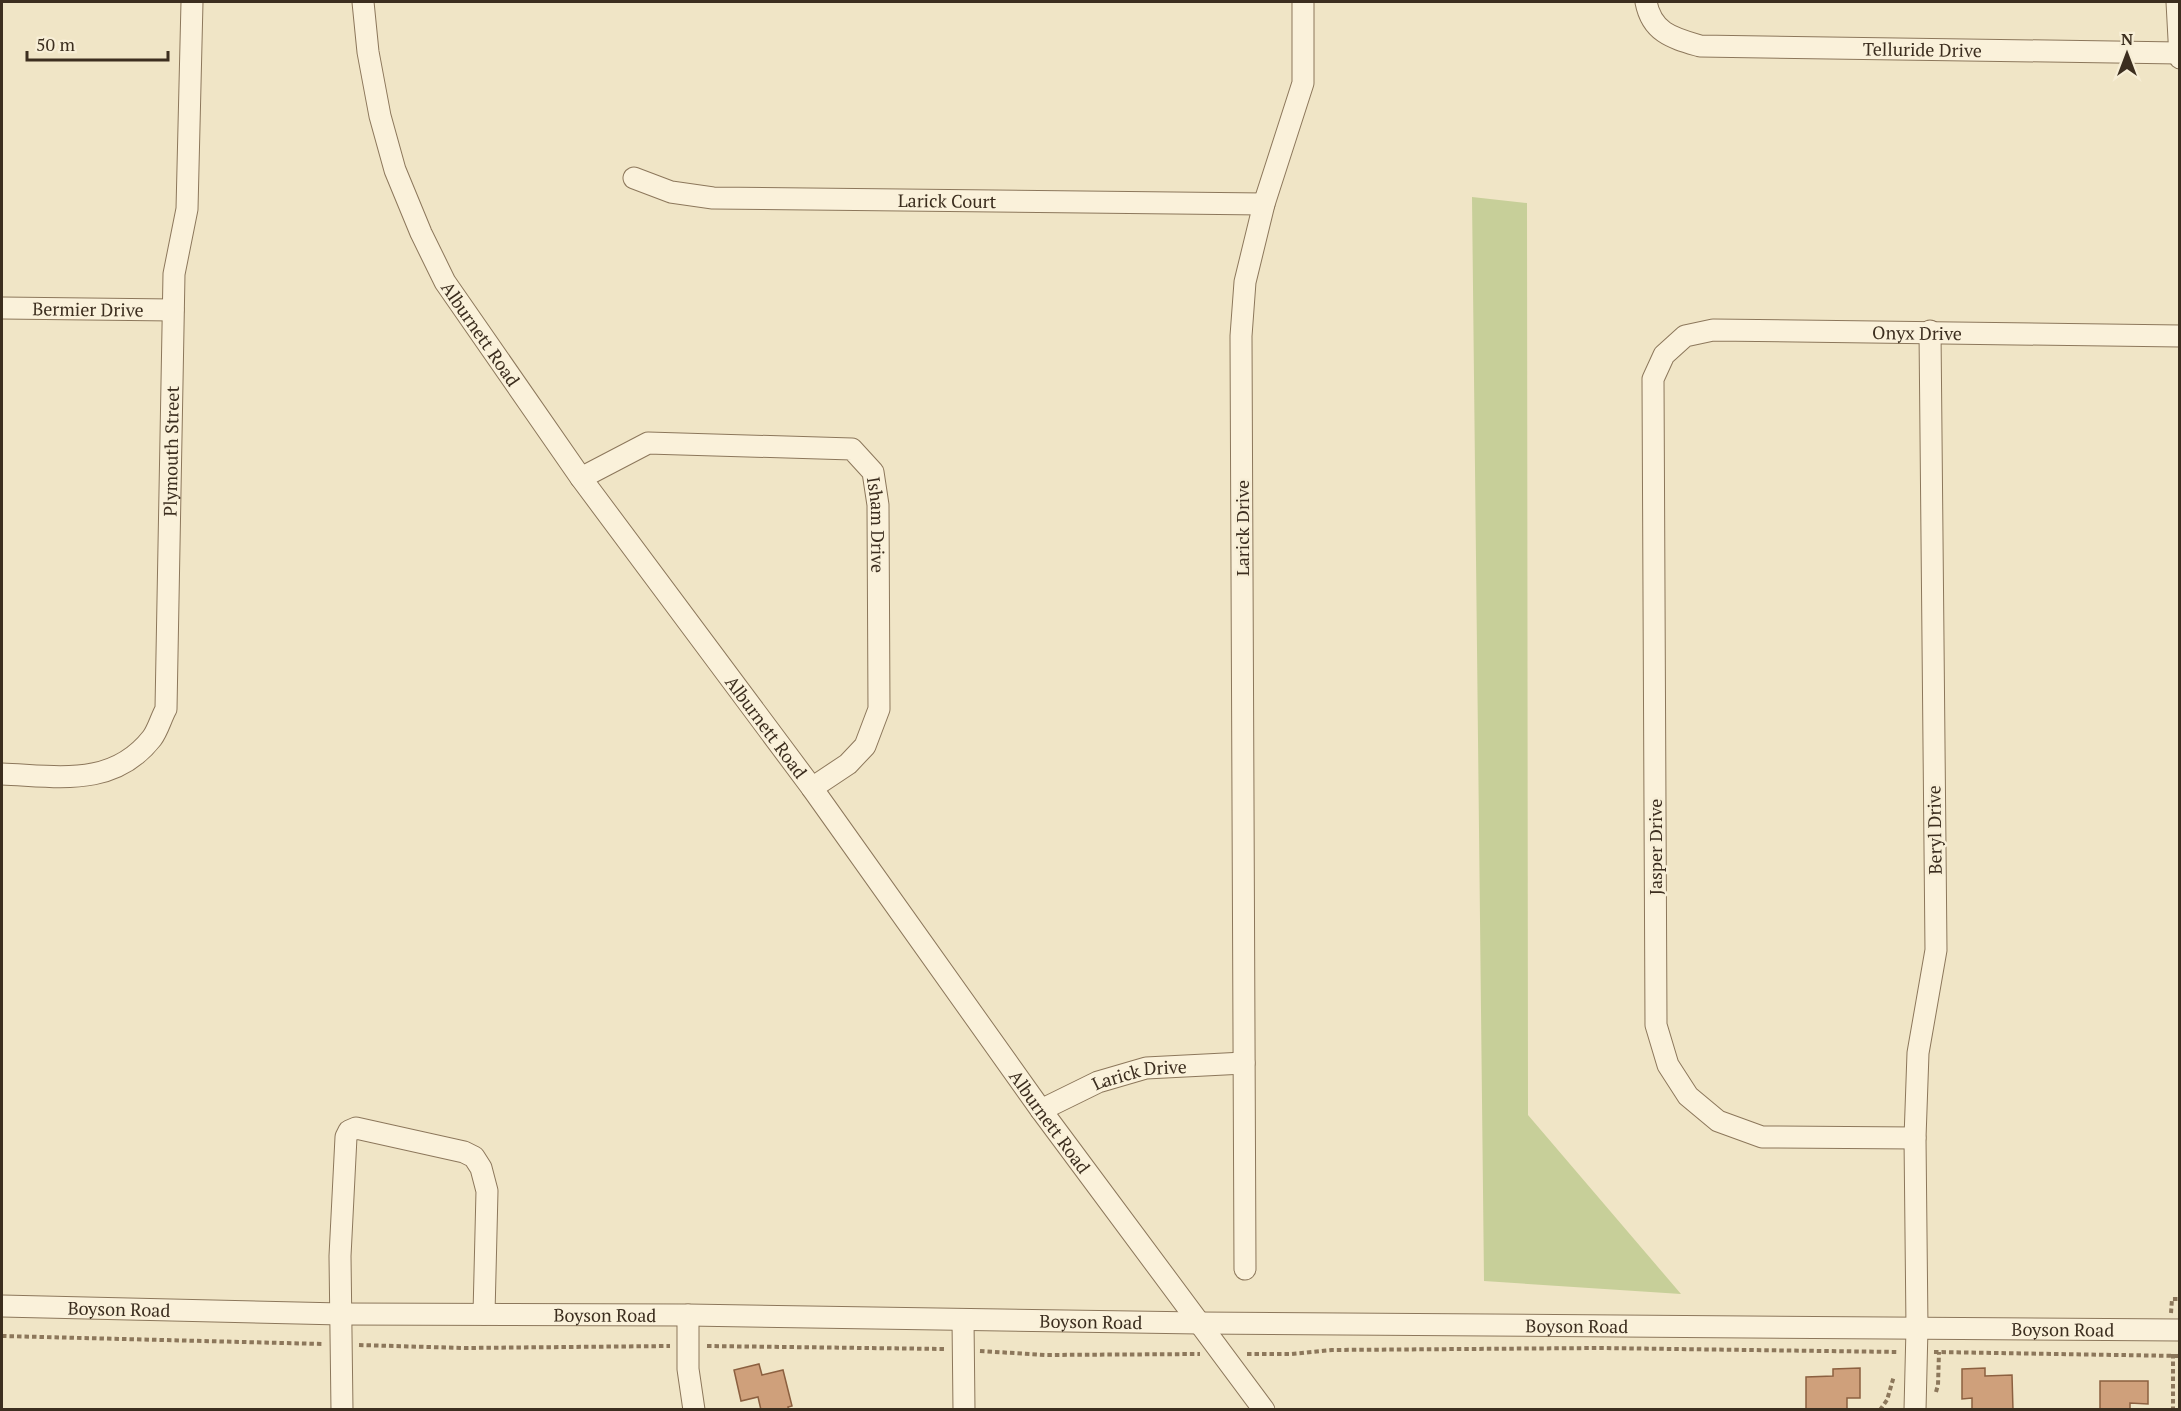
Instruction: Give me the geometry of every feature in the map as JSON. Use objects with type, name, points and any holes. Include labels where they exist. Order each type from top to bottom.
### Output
[{"type":"street","name":"Plymouth Street","points":[[2,774],[77,777],[102,774],[130,760],[153,737],[166,709],[174,274],[187,209],[192,2]]},
{"type":"street","name":"Alburnett Road","points":[[363,2],[368,52],[380,116],[395,170],[445,282],[581,478],[812,788],[1041,1110],[1264,1410]]},
{"type":"street","name":"Larick Drive","points":[[1245,1269],[1241,336],[1245,282],[1264,204],[1303,83],[1303,2]]},
{"type":"street","name":"Telluride Drive","points":[[1646,2],[1648,15],[1668,36],[1700,46],[2179,56]]},
{"type":"street","points":[[2177,2],[2179,56]]},
{"type":"street","name":"Larick Court","points":[[634,178],[671,192],[713,198],[1264,204]]},
{"type":"street","name":"Bermier Drive","points":[[2,308],[173,310]]},
{"type":"street","name":"Onyx Drive","points":[[1664,355],[1684,336],[1713,330],[2180,336]]},
{"type":"street","name":"Beryl Drive","points":[[1911,1404],[1917,1328],[1915,1138],[1918,1053],[1936,950],[1930,331]]},
{"type":"street","name":"Jasper Drive","points":[[1664,355],[1653,379],[1656,1025],[1668,1065],[1688,1096],[1718,1120],[1762,1137],[1915,1138]]},
{"type":"street","name":"Isham Drive","points":[[581,478],[648,443],[852,449],[873,472],[878,505],[879,709],[865,746],[848,764],[812,788]]},
{"type":"street","name":"Larick Drive","points":[[1041,1110],[1098,1082],[1146,1068],[1244,1063]]},
{"type":"street","points":[[342,1410],[340,1256],[346,1137],[349,1131],[356,1128],[464,1152],[474,1157],[487,1191],[484,1314]]},
{"type":"street","name":"Boyson Road","points":[[2,1306],[341,1314],[688,1315],[1199,1323],[2174,1329]]},
{"type":"street","points":[[688,1315],[688,1369],[694,1410]]},
{"type":"street","points":[[963,1320],[964,1410]]},
{"type":"path","points":[[2173,1410],[2172,1299],[2180,1299]]},
{"type":"path","points":[[2,1336],[319,1344]]},
{"type":"path","points":[[361,1345],[464,1348],[675,1346]]},
{"type":"path","points":[[1273,1354],[1332,1350],[1600,1348],[1903,1352]]},
{"type":"path","points":[[1895,1351],[1895,1361]]},
{"type":"path","points":[[1931,1352],[2180,1356]]},
{"type":"path","points":[[1880,1410],[1887,1400],[1894,1380],[1894,1370]]},
{"type":"green space","points":[[1472,197],[1527,203],[1528,1115],[1681,1294],[1484,1281]]},
{"type":"building","points":[[759,1364],[762,1375],[783,1370],[792,1406],[788,1407],[789,1410],[761,1410],[758,1397],[741,1401],[734,1370]]},
{"type":"building","points":[[1860,1368],[1860,1398],[1847,1398],[1847,1410],[1806,1410],[1806,1377],[1833,1376],[1833,1369]]},
{"type":"building","points":[[1985,1368],[1985,1376],[2012,1375],[2013,1410],[1972,1410],[1972,1398],[1962,1399],[1962,1369]]},
{"type":"building","points":[[2100,1381],[2148,1381],[2148,1404],[2130,1403],[2130,1410],[2100,1410]]}]
